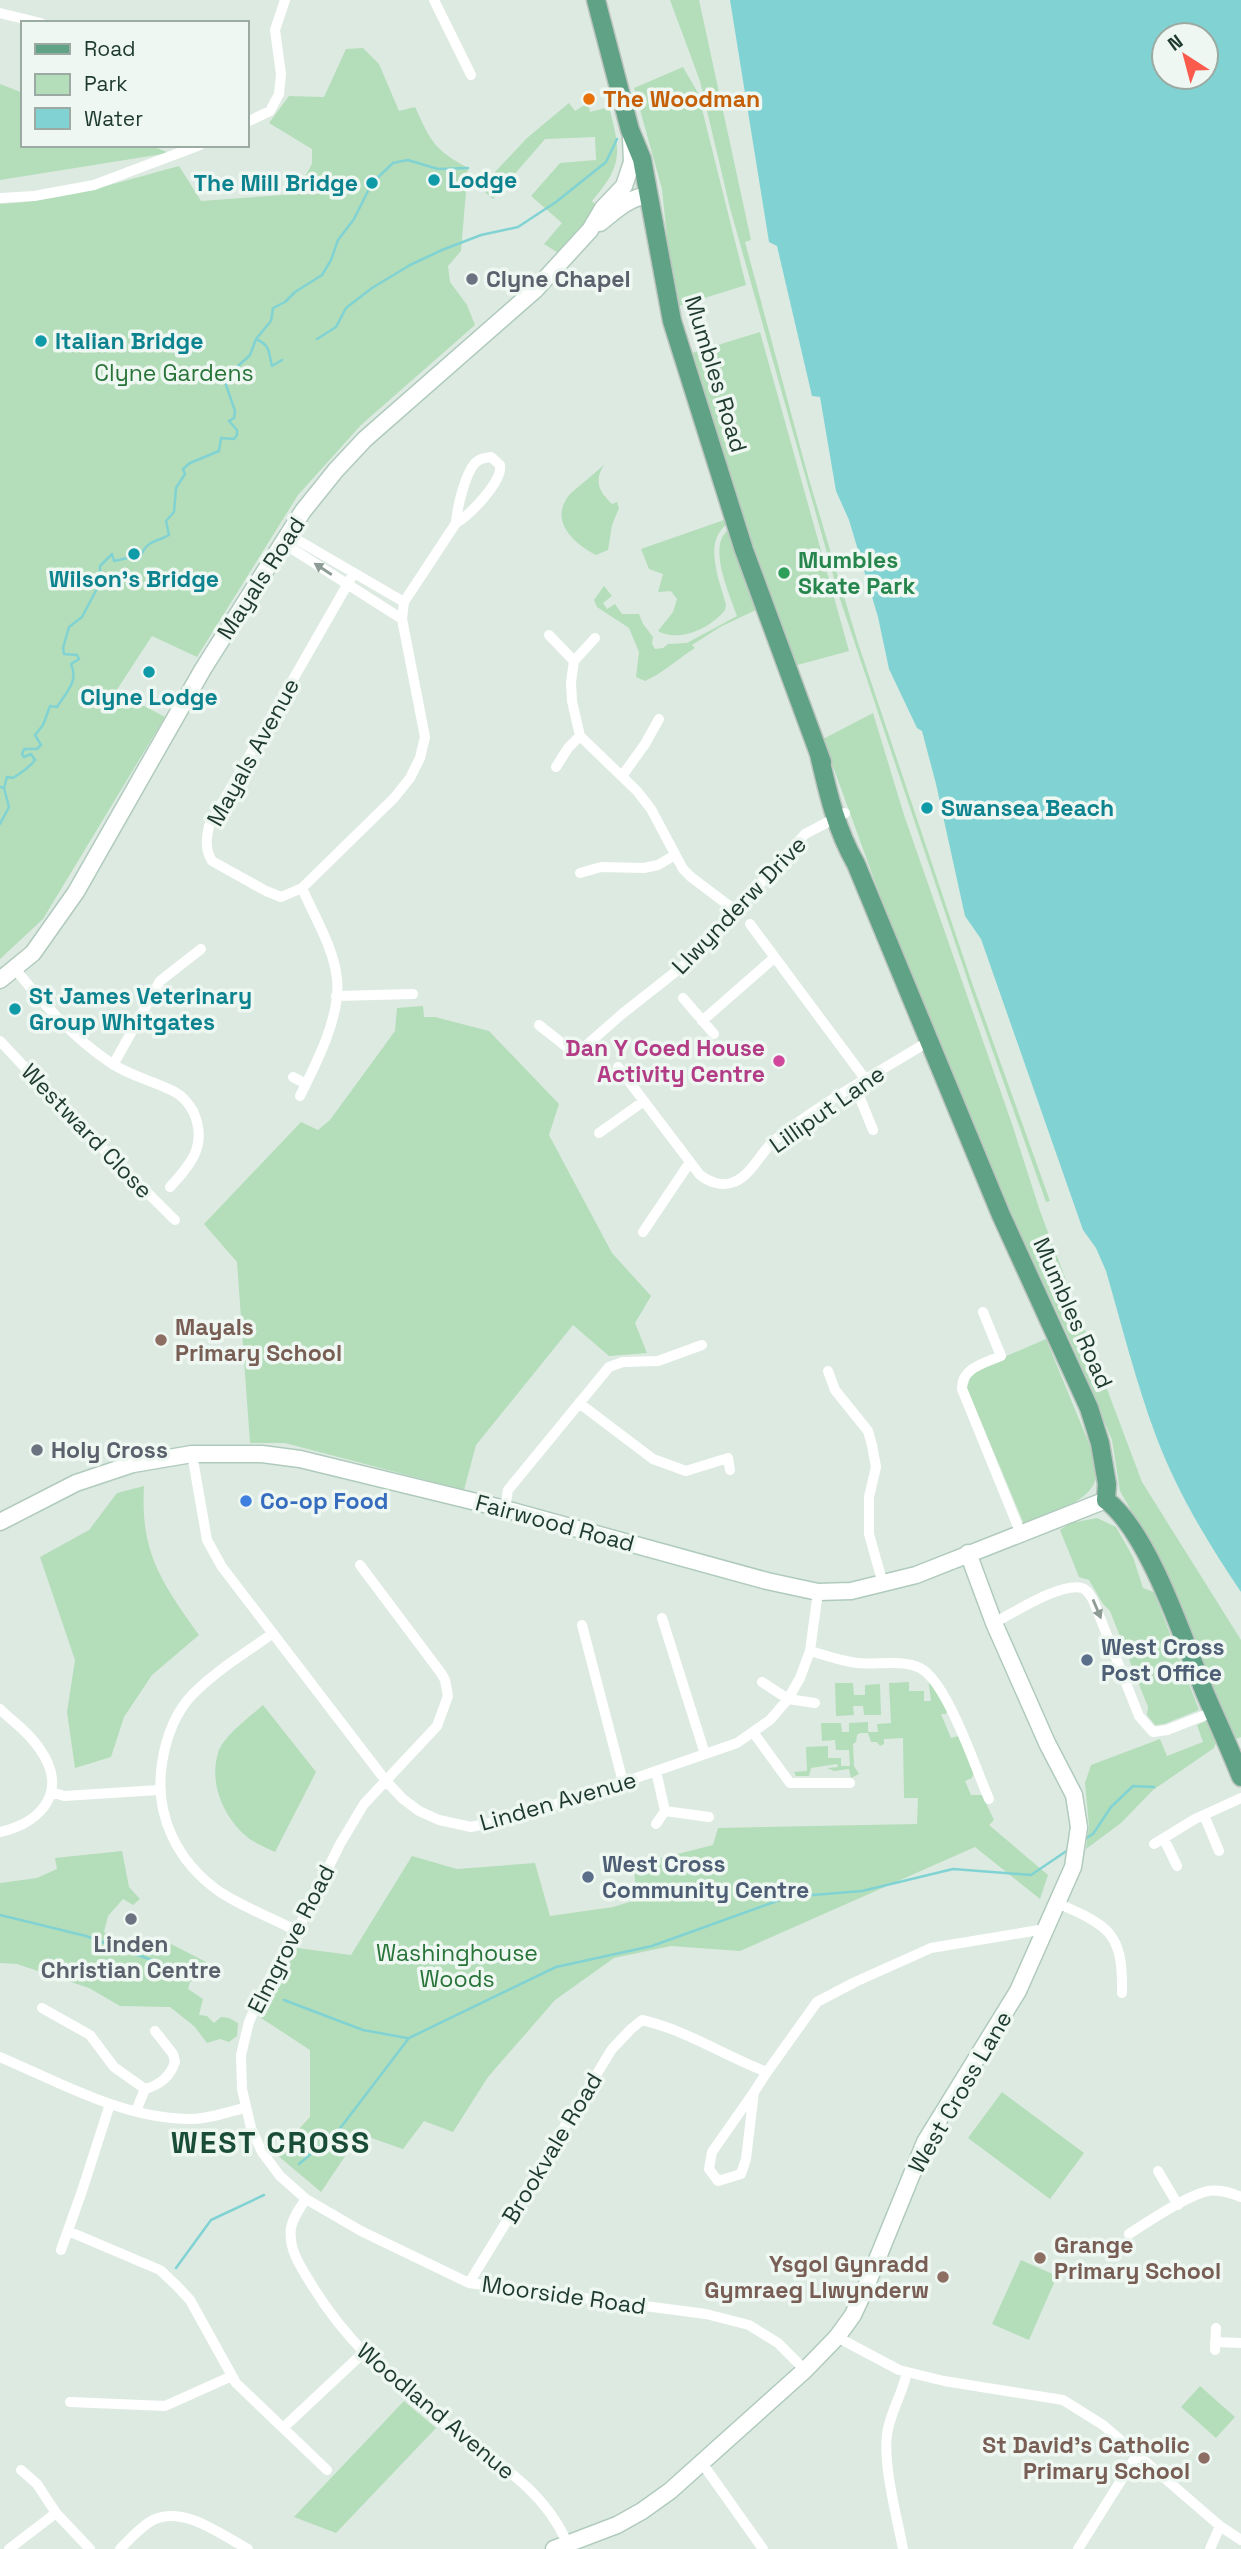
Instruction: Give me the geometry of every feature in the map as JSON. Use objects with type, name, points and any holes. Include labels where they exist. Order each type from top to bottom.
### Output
[{"type":"main road","name":"Mumbles Road","points":[[596,0],[630,130],[640,153],[672,321],[744,550],[840,816],[842,840],[856,864],[1002,1215],[1089,1408],[1100,1443],[1107,1484],[1106,1500]]},
{"type":"main road","points":[[1106,1500],[1119,1510],[1134,1529],[1168,1600],[1241,1777]]},
{"type":"street","points":[[248,122],[270,111],[279,94],[281,74],[275,30],[285,0]]},
{"type":"street","points":[[434,0],[471,75]]},
{"type":"street","points":[[0,13],[33,21]]},
{"type":"street","name":"Mayals Road","points":[[590,230],[603,208],[624,186],[632,162],[630,130]]},
{"type":"street","points":[[0,198],[34,196],[94,186],[195,147]]},
{"type":"street","name":"Mayals Road","points":[[624,186],[647,187]]},
{"type":"street","name":"Mayals Road","points":[[0,980],[33,953],[76,892],[203,669],[303,511],[336,470],[396,410],[535,290],[590,230],[647,187]]},
{"type":"street","points":[[300,1096],[324,1041],[336,996],[337,979],[332,958],[302,888],[394,797],[410,778],[420,758],[425,737],[402,618],[404,602],[456,523],[466,517],[500,477],[502,472],[497,460],[491,457],[482,458],[471,469],[457,511],[456,523]]},
{"type":"street","points":[[286,539],[404,602]]},
{"type":"street","points":[[286,539],[348,584],[402,618]]},
{"type":"street","name":"Mayals Avenue","points":[[302,888],[281,897],[266,891],[212,861],[205,840],[209,826],[354,573]]},
{"type":"street","points":[[549,635],[574,661]]},
{"type":"street","points":[[595,638],[574,661],[572,701],[580,736],[622,776],[651,809],[675,855],[691,877],[736,911]]},
{"type":"street","points":[[622,776],[659,719]]},
{"type":"street","points":[[556,767],[568,748],[580,736]]},
{"type":"street","name":"Llwynderw Drive","points":[[539,1025],[573,1052],[581,1050],[693,958],[805,834],[840,816]]},
{"type":"street","points":[[580,873],[601,867],[658,866],[675,855]]},
{"type":"street","points":[[750,924],[866,1080]]},
{"type":"street","points":[[113,1065],[160,981],[201,948]]},
{"type":"street","points":[[702,1021],[774,958]]},
{"type":"street","points":[[15,969],[65,1027],[113,1065],[177,1093],[190,1106],[201,1137],[194,1156],[170,1187]]},
{"type":"street","points":[[336,996],[413,995]]},
{"type":"street","points":[[683,998],[713,1034]]},
{"type":"street","name":"Westward Close","points":[[0,1041],[73,1119],[175,1220]]},
{"type":"street","name":"Lilliput Lane","points":[[618,1068],[700,1175],[711,1183],[733,1183],[742,1177],[773,1141],[929,1041]]},
{"type":"street","points":[[293,1077],[306,1084]]},
{"type":"street","points":[[855,1086],[873,1130]]},
{"type":"street","points":[[599,1133],[644,1101]]},
{"type":"street","points":[[643,1232],[690,1162]]},
{"type":"street","points":[[179,1178],[188,1187]]},
{"type":"street","points":[[983,1312],[1004,1354],[967,1372],[962,1383],[1021,1534]]},
{"type":"street","points":[[505,1509],[508,1490],[609,1367],[623,1362],[658,1361],[702,1345]]},
{"type":"street","points":[[828,1371],[835,1390],[868,1431],[872,1446],[876,1467],[869,1497],[869,1534],[883,1584]]},
{"type":"street","points":[[579,1403],[653,1459],[686,1471],[728,1458],[730,1469]]},
{"type":"street","name":"Fairwood Road","points":[[0,1522],[76,1483],[133,1464],[192,1454],[232,1453],[300,1459],[505,1509],[767,1581],[818,1592],[850,1591],[916,1575],[1106,1500]]},
{"type":"street","name":"Linden Avenue","points":[[192,1454],[207,1540],[222,1567],[386,1781],[419,1811],[439,1820],[471,1827],[508,1819],[737,1743],[770,1720],[788,1699],[800,1678],[810,1651],[818,1592]]},
{"type":"street","name":"West Cross Lane","points":[[561,2546],[617,2525],[642,2511],[702,2463],[837,2337],[853,2315],[865,2289],[925,2142],[1018,1991],[1074,1863],[1079,1827],[1073,1795],[994,1623],[968,1553]]},
{"type":"street","name":"Elmgrove Road","points":[[262,2152],[250,2128],[242,2089],[241,2055],[248,2022],[340,1843],[365,1804],[437,1726],[446,1703],[447,1688],[441,1674],[360,1565]]},
{"type":"street","points":[[994,1623],[1043,1598],[1073,1587],[1087,1590],[1139,1716],[1153,1732],[1167,1730],[1213,1712]]},
{"type":"street","points":[[662,1618],[705,1754]]},
{"type":"street","points":[[582,1625],[623,1783]]},
{"type":"street","points":[[273,1633],[206,1682],[179,1711],[166,1741],[159,1790],[167,1828],[179,1851],[193,1869],[222,1893],[297,1931]]},
{"type":"street","points":[[810,1651],[854,1663],[906,1664],[920,1668],[932,1676],[945,1696],[989,1799]]},
{"type":"street","points":[[762,1682],[788,1699],[815,1703]]},
{"type":"street","points":[[0,1709],[30,1735],[47,1760],[52,1792],[30,1822],[19,1828],[0,1832]]},
{"type":"street","points":[[753,1732],[790,1783],[850,1783]]},
{"type":"street","points":[[656,1771],[665,1811],[656,1825]]},
{"type":"street","points":[[52,1792],[64,1796],[159,1790]]},
{"type":"street","points":[[1177,1866],[1159,1841],[1204,1815],[1241,1798]]},
{"type":"street","points":[[665,1811],[709,1817]]},
{"type":"street","points":[[1204,1815],[1219,1851]]},
{"type":"street","points":[[1057,1903],[1091,1918],[1112,1936],[1118,1945],[1121,1959],[1122,1993]]},
{"type":"street","points":[[754,2092],[746,2159],[741,2174],[718,2180],[709,2169],[712,2152],[767,2072],[817,2002],[931,1948],[1045,1929]]},
{"type":"street","points":[[42,2008],[90,2035],[114,2067],[145,2089]]},
{"type":"street","name":"Brookvale Road","points":[[469,2283],[612,2049],[642,2020],[667,2025],[767,2072]]},
{"type":"street","points":[[145,2089],[156,2086],[168,2076],[175,2062],[173,2054],[155,2031]]},
{"type":"street","points":[[0,2057],[110,2104],[168,2118],[190,2120],[245,2108]]},
{"type":"street","points":[[136,2111],[145,2089]]},
{"type":"street","points":[[61,2249],[110,2104]]},
{"type":"street","name":"Moorside Road","points":[[262,2152],[280,2176],[306,2199],[361,2231],[469,2283],[706,2314],[749,2325],[778,2343],[804,2370]]},
{"type":"street","points":[[1158,2171],[1178,2205]]},
{"type":"street","points":[[1129,2234],[1207,2191],[1226,2192],[1241,2197]]},
{"type":"street","name":"Woodland Avenue","points":[[306,2199],[293,2220],[292,2249],[327,2310],[362,2354],[433,2415],[499,2462],[538,2497],[556,2520],[561,2546]]},
{"type":"street","points":[[68,2231],[160,2270],[190,2300],[236,2383],[327,2470]]},
{"type":"street","points":[[1216,2328],[1215,2346],[1241,2343]]},
{"type":"street","points":[[837,2337],[871,2357],[907,2372],[944,2381],[1063,2400],[1103,2425],[1220,2526],[1241,2540]]},
{"type":"street","points":[[283,2428],[362,2354]]},
{"type":"street","points":[[903,2549],[887,2456],[887,2431],[893,2410],[903,2392],[907,2372]]},
{"type":"street","points":[[70,2402],[165,2406],[232,2376]]},
{"type":"street","points":[[1078,2549],[1137,2455]]},
{"type":"street","points":[[702,2463],[763,2549]]},
{"type":"street","points":[[21,2470],[37,2484],[56,2513],[90,2549]]},
{"type":"street","points":[[9,2549],[56,2513]]},
{"type":"street","points":[[120,2549],[153,2520],[168,2516],[185,2516],[248,2549]]},
{"type":"street","points":[[1210,2549],[1220,2526]]},
{"type":"green space","points":[[670,0],[699,0],[751,240],[745,242],[808,476],[857,640],[972,983],[1050,1201],[1046,1202],[972,993],[839,596],[730,208],[700,81]]},
{"type":"green space","name":"Clyne Gardens","points":[[363,48],[379,64],[399,111],[415,107],[434,143],[468,168],[461,251],[448,266],[450,282],[467,305],[475,325],[361,425],[298,495],[197,657],[152,636],[116,691],[165,717],[43,919],[0,959],[0,204],[68,195],[179,166],[201,201],[295,194],[312,164],[312,149],[269,123],[289,96],[324,97],[346,49]]},
{"type":"green space","points":[[683,67],[698,93],[746,285],[679,306],[671,276],[662,189],[634,88]]},
{"type":"green space","points":[[0,84],[21,92],[21,147],[155,147],[169,153],[0,180]]},
{"type":"green space","points":[[569,103],[575,111],[588,103],[590,112],[609,107],[616,136],[617,158],[609,178],[592,201],[598,207],[587,224],[560,254],[544,244],[562,223],[531,196],[560,163],[596,160],[595,137],[545,139],[493,199],[480,188],[527,138]]},
{"type":"green space","points":[[760,332],[849,651],[790,667],[692,353]]},
{"type":"green space","points":[[604,465],[599,486],[608,500],[612,504],[617,502],[619,508],[612,525],[608,550],[596,555],[579,544],[566,530],[562,513],[570,494]]},
{"type":"green space","points":[[724,520],[726,525],[715,542],[714,552],[725,610],[712,623],[694,632],[675,635],[658,631],[673,612],[677,599],[671,591],[658,592],[663,574],[649,569],[641,549]]},
{"type":"green space","points":[[728,530],[756,610],[720,627],[692,645],[695,648],[652,678],[645,681],[636,677],[639,652],[629,628],[597,607],[594,600],[604,586],[612,596],[603,603],[607,609],[615,604],[622,614],[639,614],[653,637],[652,644],[655,649],[668,644],[687,643],[737,616],[720,559],[722,537]]},
{"type":"green space","points":[[873,713],[904,815],[1040,1211],[1142,1482],[1241,1640],[1241,1737],[1233,1740],[1141,1528],[1120,1491],[1112,1440],[910,978],[823,739]]},
{"type":"green space","points":[[423,1006],[424,1017],[435,1017],[489,1031],[559,1104],[549,1135],[612,1253],[651,1296],[635,1323],[647,1353],[609,1356],[573,1325],[476,1445],[464,1490],[285,1443],[250,1443],[237,1262],[204,1224],[301,1122],[318,1130],[330,1120],[395,1031],[397,1008]]},
{"type":"green space","points":[[1046,1339],[1095,1458],[1096,1478],[1091,1489],[1075,1502],[1024,1524],[967,1388],[972,1371]]},
{"type":"green space","points":[[144,1486],[146,1530],[156,1566],[164,1583],[199,1635],[152,1675],[124,1717],[111,1757],[75,1768],[67,1712],[75,1660],[40,1557],[89,1530],[117,1493]]},
{"type":"green space","points":[[1097,1518],[1116,1527],[1133,1557],[1143,1588],[1154,1592],[1199,1710],[1155,1725],[1147,1715],[1148,1707],[1110,1611],[1089,1580],[1079,1577],[1060,1530],[1071,1523]]},
{"type":"green space","name":"Washinghouse Woods","points":[[928,1677],[948,1709],[946,1714],[941,1714],[951,1738],[959,1736],[974,1771],[972,1778],[965,1781],[971,1795],[982,1795],[994,1820],[989,1825],[1048,1875],[1040,1899],[975,1847],[740,1951],[671,1946],[614,1958],[555,2000],[488,2077],[453,2132],[424,2121],[403,2149],[360,2134],[321,2192],[276,2154],[310,2117],[310,2050],[261,2018],[297,1948],[351,1955],[412,1856],[457,1869],[535,1863],[550,1916],[613,1907],[636,1900],[634,1865],[713,1845],[718,1828],[917,1824],[918,1798],[904,1798],[903,1738],[884,1739],[884,1744],[880,1746],[877,1742],[871,1742],[868,1733],[857,1735],[853,1744],[854,1766],[859,1774],[851,1778],[849,1769],[834,1771],[827,1768],[838,1767],[837,1764],[811,1768],[809,1776],[796,1776],[794,1772],[807,1771],[806,1747],[828,1746],[828,1758],[841,1758],[841,1766],[850,1766],[849,1750],[836,1750],[835,1740],[822,1741],[821,1723],[841,1723],[842,1732],[849,1732],[849,1723],[868,1722],[868,1732],[878,1732],[877,1724],[891,1723],[889,1683],[909,1682],[909,1691],[924,1691],[924,1701],[931,1701]]},
{"type":"green space","points":[[835,1683],[853,1683],[854,1695],[865,1695],[865,1685],[880,1684],[881,1715],[864,1715],[863,1706],[853,1706],[854,1715],[836,1716]]},
{"type":"green space","points":[[263,1705],[316,1772],[275,1852],[249,1838],[238,1828],[220,1798],[215,1776],[221,1747],[231,1734]]},
{"type":"green space","points":[[1206,1721],[1216,1743],[1214,1748],[1153,1790],[1121,1823],[1086,1849],[1089,1826],[1085,1783],[1091,1765],[1160,1739],[1167,1756],[1203,1742],[1197,1725]]},
{"type":"green space","points":[[122,1851],[129,1887],[140,1899],[133,1905],[123,1899],[108,1916],[104,1932],[143,1954],[157,1951],[167,1942],[214,1966],[210,1972],[190,1982],[188,1989],[203,1999],[199,2015],[207,2016],[214,2023],[221,2017],[238,2023],[237,2036],[229,2042],[220,2039],[207,2043],[194,2026],[170,2007],[120,2006],[89,1988],[17,1964],[0,1963],[0,1883],[37,1878],[57,1869],[55,1858]]},
{"type":"green space","points":[[1002,2092],[1084,2153],[1050,2199],[968,2138]]},
{"type":"green space","points":[[1021,2260],[1057,2276],[1029,2340],[992,2324]]},
{"type":"green space","points":[[1200,2386],[1235,2417],[1216,2438],[1181,2407]]},
{"type":"green space","points":[[404,2401],[436,2428],[336,2533],[294,2517]]},
{"type":"water","points":[[730,0],[1241,0],[1241,1592],[1194,1517],[1164,1457],[1142,1396],[1106,1271],[1096,1248],[1083,1230],[981,939],[965,916],[922,731],[917,728],[889,669],[878,617],[849,520],[836,491],[820,397],[812,396],[777,246],[769,242]]},
{"type":"waterway","points":[[317,339],[336,327],[346,308],[372,288],[410,265],[481,235],[518,227],[556,202],[606,162],[617,139]]},
{"type":"waterway","points":[[4,788],[7,777],[13,778],[35,760],[31,754],[24,757],[24,749],[37,749],[41,745],[35,735],[43,725],[50,706],[57,707],[70,687],[73,676],[71,664],[79,659],[77,655],[64,654],[63,648],[69,627],[82,617],[100,583],[100,566],[112,554],[114,561],[141,555],[150,544],[169,535],[166,521],[174,512],[176,488],[185,474],[183,469],[190,463],[219,451],[221,438],[234,439],[237,435],[237,430],[229,421],[234,418],[235,411],[224,379],[250,355],[256,339],[271,321],[273,308],[322,275],[338,240],[354,219],[372,183],[393,163],[408,160],[438,169],[468,168]]},
{"type":"waterway","points":[[256,339],[267,347],[272,366],[282,360]]},
{"type":"waterway","points":[[0,787],[4,788],[9,807],[0,824]]},
{"type":"waterway","points":[[1082,1841],[1093,1834],[1111,1807],[1133,1786],[1154,1787]]},
{"type":"waterway","points":[[299,2164],[338,2131],[409,2038],[556,1967],[652,1946],[788,1897],[862,1891],[953,1869],[1031,1875],[1068,1850]]},
{"type":"waterway","points":[[0,1915],[86,1936],[176,1969]]},
{"type":"waterway","points":[[284,2000],[363,2030],[407,2038]]},
{"type":"waterway","points":[[176,2268],[211,2220],[264,2195]]},
{"type":"place","name":"The Woodman","points":[[589,99]]},
{"type":"place","name":"Lodge","points":[[434,180]]},
{"type":"place","name":"The Mill Bridge","points":[[372,183]]},
{"type":"place","name":"Clyne Chapel","points":[[472,279]]},
{"type":"place","name":"Italian Bridge","points":[[41,341]]},
{"type":"place","name":"Wilson's Bridge","points":[[134,554]]},
{"type":"place","name":"Mumbles Skate Park","points":[[784,573]]},
{"type":"place","name":"Clyne Lodge","points":[[149,672]]},
{"type":"place","name":"Swansea Beach","points":[[927,808]]},
{"type":"place","name":"St James Veterinary Group Whitgates","points":[[15,1009]]},
{"type":"place","name":"Dan Y Coed House Activity Centre","points":[[779,1061]]},
{"type":"place","name":"Mayals Primary School","points":[[161,1340]]},
{"type":"place","name":"Holy Cross","points":[[37,1450]]},
{"type":"place","name":"Co-op Food","points":[[246,1501]]},
{"type":"place","name":"West Cross Post Office","points":[[1087,1660]]},
{"type":"place","name":"West Cross Community Centre","points":[[588,1877]]},
{"type":"place","name":"Linden Christian Centre","points":[[131,1919]]},
{"type":"place","name":"Grange Primary School","points":[[1040,2258]]},
{"type":"place","name":"Ysgol Gynradd Gymraeg Llwynderw","points":[[943,2277]]},
{"type":"place","name":"St David's Catholic Primary School","points":[[1204,2458]]},
{"type":"district","name":"WEST CROSS","points":[[271,2142]]}]
